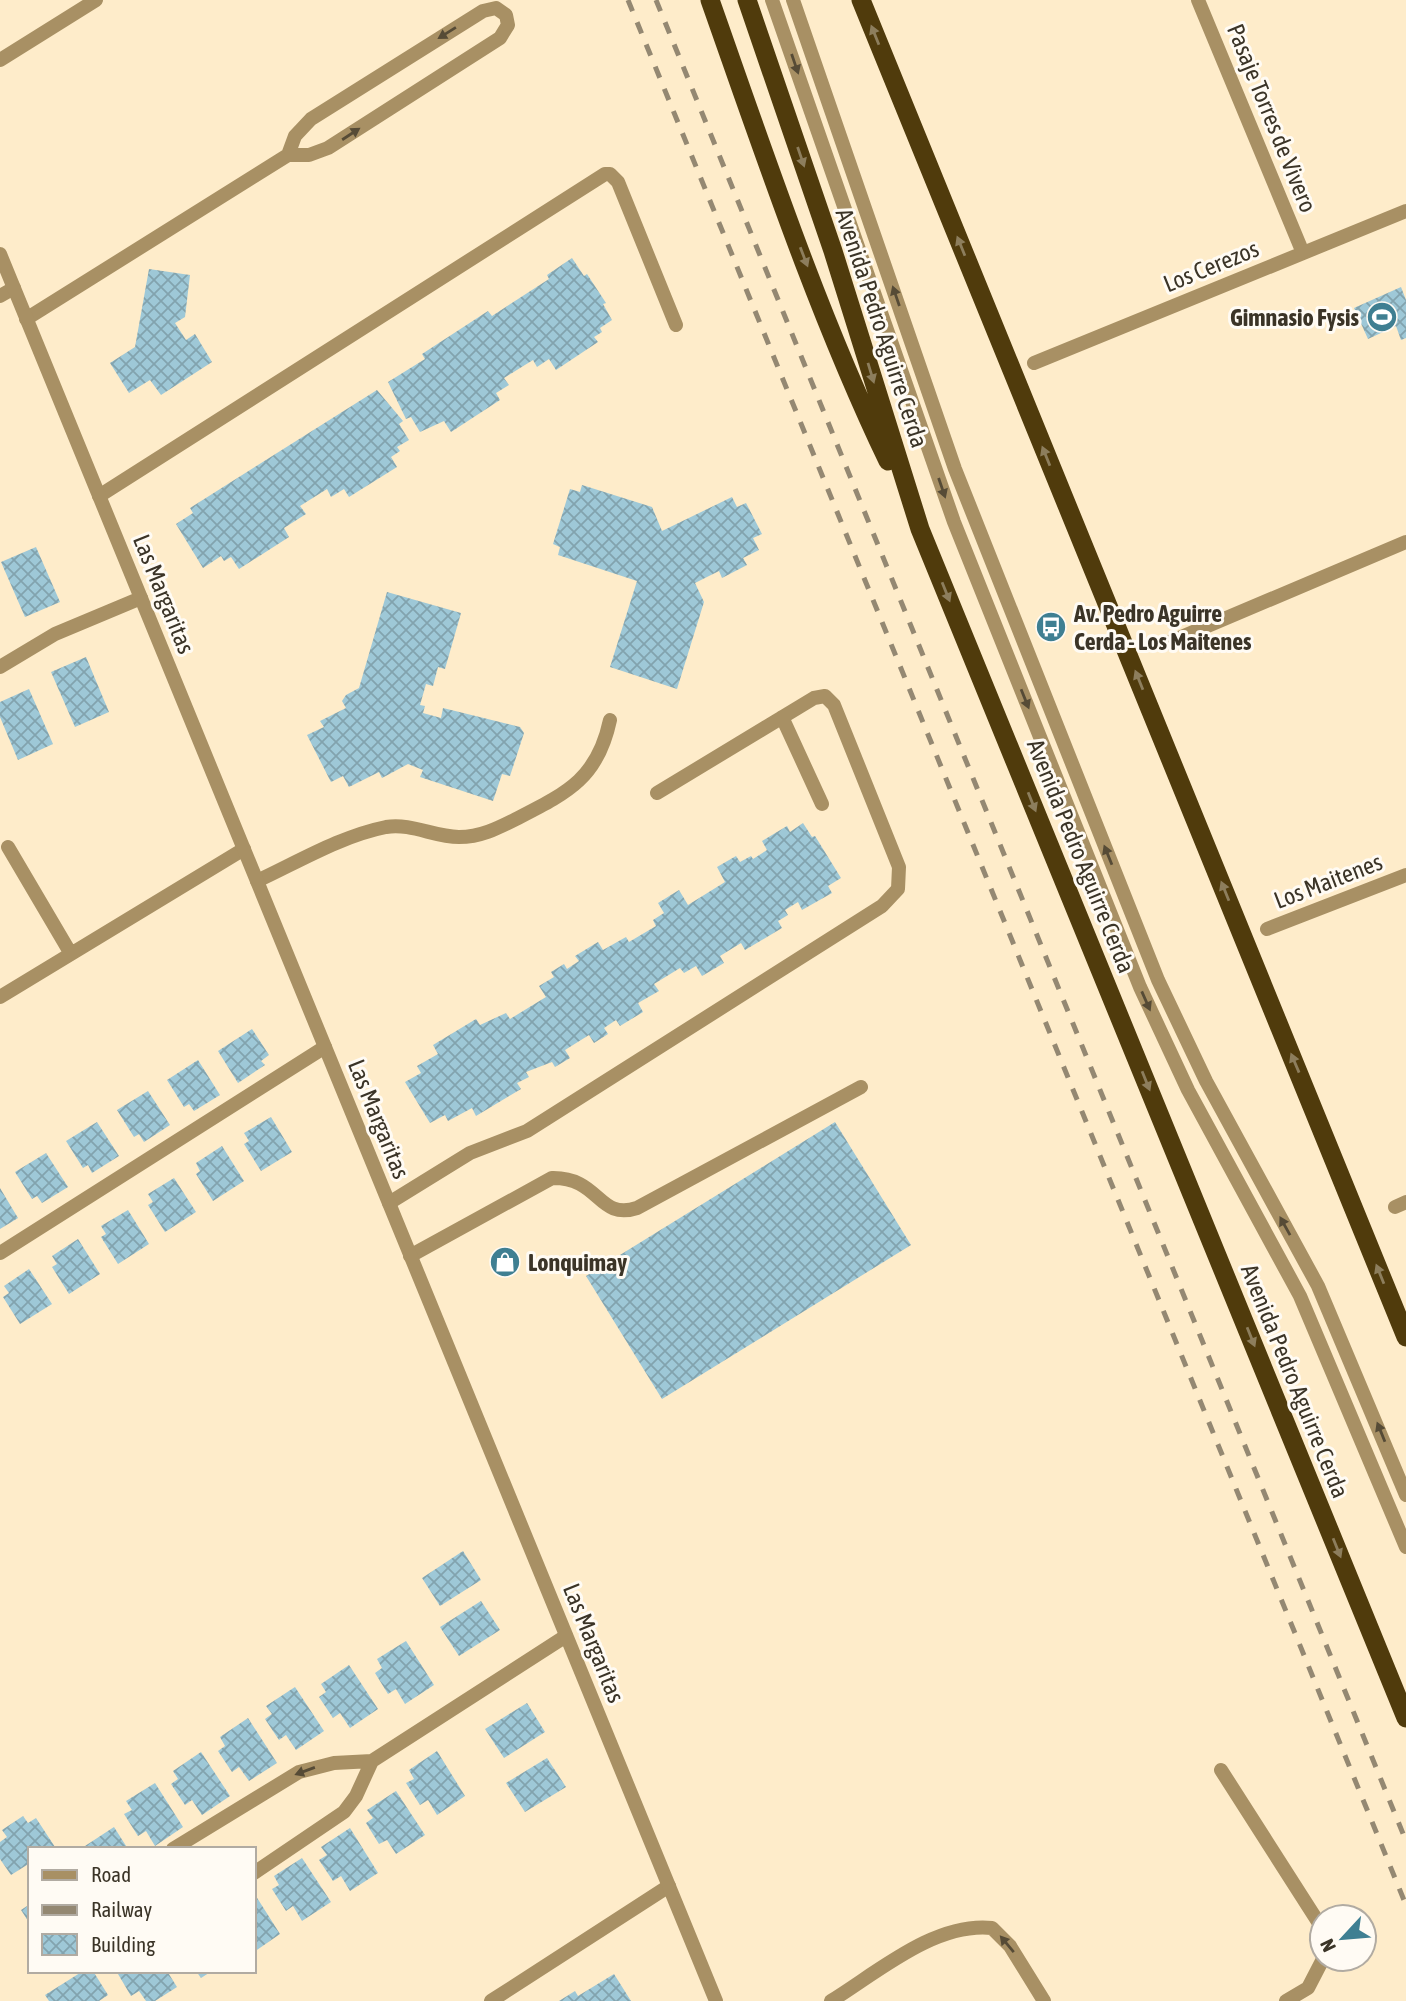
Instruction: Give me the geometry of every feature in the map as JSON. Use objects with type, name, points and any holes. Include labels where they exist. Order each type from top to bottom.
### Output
[{"type":"highway","points":[[710,0],[762,147],[856,390],[920,528]]},
{"type":"highway","name":"Avenida Pedro Aguirre Cerda","points":[[747,0],[833,251],[920,528],[1406,1718]]},
{"type":"highway","points":[[861,0],[1406,1337]]},
{"type":"street","points":[[0,60],[96,0]]},
{"type":"street","points":[[772,0],[954,522],[1140,987],[1188,1090],[1300,1296],[1406,1547]]},
{"type":"street","points":[[793,0],[955,469],[1153,968],[1206,1081],[1318,1286],[1406,1495]]},
{"type":"street","name":"Pasaje Torres de Vivero","points":[[1198,0],[1303,253]]},
{"type":"street","points":[[26,319],[288,155],[309,155],[328,148],[500,37],[508,25],[506,15],[496,8],[483,11],[311,118],[295,136],[288,155]]},
{"type":"street","points":[[99,496],[605,174],[610,174],[618,182],[676,325]]},
{"type":"street","name":"Los Cerezos","points":[[1034,363],[1406,211]]},
{"type":"street","name":"Las Margaritas","points":[[0,254],[716,2001]]},
{"type":"street","points":[[0,296],[14,288]]},
{"type":"street","points":[[1165,644],[1406,542]]},
{"type":"street","points":[[0,667],[55,634],[141,598]]},
{"type":"street","points":[[389,1203],[470,1153],[527,1131],[891,899],[898,889],[899,867],[834,705],[825,696],[819,696],[782,717],[657,793]]},
{"type":"street","points":[[782,717],[822,804]]},
{"type":"street","points":[[257,881],[357,836],[387,827],[409,827],[461,837],[495,829],[574,787],[597,760],[610,720]]},
{"type":"street","points":[[8,847],[71,954]]},
{"type":"street","points":[[0,997],[244,849]]},
{"type":"street","name":"Los Maitenes","points":[[1267,929],[1406,875]]},
{"type":"street","points":[[0,1253],[325,1047]]},
{"type":"street","points":[[410,1256],[552,1178],[576,1180],[588,1186],[614,1210],[626,1212],[637,1208],[861,1087]]},
{"type":"street","points":[[176,1847],[299,1772],[334,1763],[372,1760],[566,1636]]},
{"type":"street","points":[[256,1871],[344,1812],[356,1796],[372,1760]]},
{"type":"street","points":[[1221,1770],[1308,1906]]},
{"type":"street","points":[[491,2001],[669,1886]]},
{"type":"street","points":[[831,2001],[942,1933],[972,1926],[992,1928],[1010,1946],[1044,2001]]},
{"type":"street","points":[[1286,2001],[1308,1988],[1315,1973]]},
{"type":"building","points":[[572,258],[584,276],[587,274],[606,303],[603,304],[612,320],[600,328],[602,332],[594,337],[598,342],[556,370],[549,359],[537,367],[533,360],[504,378],[509,385],[496,393],[500,400],[451,432],[444,421],[420,432],[411,417],[406,419],[388,382],[425,359],[422,354],[488,311],[492,316],[549,279],[547,275]]},
{"type":"building","points":[[149,269],[190,275],[185,317],[175,323],[186,340],[195,334],[212,362],[161,395],[150,380],[129,393],[110,363],[135,347]]},
{"type":"building","name":"Gimnasio Fysis","points":[[1401,287],[1406,300],[1406,338],[1401,340],[1396,326],[1368,339],[1354,308]]},
{"type":"building","points":[[377,390],[403,421],[399,424],[409,440],[397,447],[400,451],[391,457],[397,467],[349,497],[344,489],[331,497],[327,489],[300,506],[306,514],[284,528],[289,537],[239,569],[231,557],[224,561],[221,556],[203,568],[176,524],[193,513],[190,508]]},
{"type":"building","points":[[582,485],[652,507],[662,531],[732,497],[737,507],[746,503],[762,534],[753,538],[759,550],[743,558],[747,565],[722,578],[719,571],[695,583],[704,602],[677,689],[610,667],[637,581],[558,555],[560,547],[553,544],[570,489],[580,492]]},
{"type":"building","points":[[36,547],[60,602],[25,617],[1,562]]},
{"type":"building","points":[[387,592],[461,613],[445,669],[438,667],[433,686],[426,684],[420,705],[425,706],[423,713],[441,718],[443,708],[520,727],[524,733],[510,776],[502,774],[493,801],[420,777],[423,770],[408,764],[382,778],[379,772],[349,787],[343,776],[331,782],[307,735],[324,727],[320,721],[346,708],[342,701],[346,695],[359,688]]},
{"type":"building","points":[[86,657],[109,712],[75,727],[51,672]]},
{"type":"building","points":[[29,689],[53,744],[18,760],[0,717],[0,702]]},
{"type":"building","points":[[803,823],[812,837],[815,836],[841,878],[828,886],[832,893],[802,910],[798,902],[785,910],[788,915],[778,921],[782,928],[745,950],[741,943],[720,956],[724,963],[702,976],[696,966],[684,973],[680,968],[654,984],[659,991],[638,1003],[643,1012],[620,1026],[616,1020],[604,1028],[608,1034],[594,1043],[589,1035],[565,1050],[570,1058],[555,1067],[552,1062],[526,1072],[529,1077],[517,1083],[521,1089],[476,1116],[472,1108],[448,1121],[445,1115],[430,1123],[405,1082],[421,1073],[417,1066],[438,1054],[433,1045],[476,1019],[480,1025],[506,1013],[510,1019],[546,997],[539,986],[554,977],[551,972],[564,964],[567,969],[579,961],[575,956],[598,942],[603,950],[626,937],[629,942],[656,926],[653,920],[664,913],[658,903],[679,890],[688,905],[725,882],[717,867],[736,856],[740,862],[751,856],[753,859],[767,850],[762,841],[787,826],[790,832]]},
{"type":"building","points":[[252,1029],[269,1055],[261,1061],[265,1065],[238,1083],[218,1051]]},
{"type":"building","points":[[198,1060],[220,1095],[194,1111],[189,1104],[184,1107],[167,1080]]},
{"type":"building","points":[[148,1091],[170,1125],[144,1142],[139,1134],[134,1137],[117,1110]]},
{"type":"building","points":[[271,1117],[292,1152],[261,1171],[244,1144],[249,1141],[244,1133]]},
{"type":"building","points":[[97,1122],[119,1156],[92,1173],[88,1165],[83,1168],[66,1141]]},
{"type":"building","points":[[835,1122],[911,1245],[662,1399],[586,1276]]},
{"type":"building","points":[[222,1146],[244,1181],[213,1201],[196,1174],[200,1171],[196,1163]]},
{"type":"building","points":[[46,1153],[68,1187],[42,1203],[37,1196],[32,1199],[15,1172]]},
{"type":"building","points":[[174,1178],[196,1212],[165,1232],[148,1205],[153,1202],[148,1194]]},
{"type":"building","points":[[0,1188],[18,1218],[0,1229]]},
{"type":"building","points":[[128,1210],[149,1244],[118,1264],[101,1237],[106,1234],[101,1226]]},
{"type":"building","points":[[78,1239],[100,1274],[69,1294],[52,1267],[57,1264],[52,1256]]},
{"type":"building","points":[[29,1269],[52,1304],[20,1324],[3,1297],[9,1293],[4,1286]]},
{"type":"building","points":[[463,1551],[481,1580],[440,1606],[422,1578]]},
{"type":"building","points":[[481,1601],[500,1630],[459,1656],[440,1627]]},
{"type":"building","points":[[406,1641],[434,1685],[405,1704],[396,1689],[388,1694],[375,1673],[382,1668],[377,1659]]},
{"type":"building","points":[[349,1665],[378,1709],[350,1728],[340,1713],[333,1718],[319,1697],[326,1692],[321,1684]]},
{"type":"building","points":[[295,1687],[324,1731],[296,1750],[286,1735],[279,1740],[265,1719],[272,1714],[266,1706]]},
{"type":"building","points":[[527,1703],[545,1732],[504,1758],[485,1729]]},
{"type":"building","points":[[248,1718],[277,1763],[249,1781],[239,1767],[232,1772],[218,1751],[225,1746],[220,1737]]},
{"type":"building","points":[[437,1751],[465,1796],[437,1815],[428,1800],[420,1805],[406,1783],[414,1779],[409,1770]]},
{"type":"building","points":[[201,1752],[230,1796],[202,1815],[192,1800],[185,1805],[171,1784],[178,1779],[173,1771]]},
{"type":"building","points":[[547,1758],[566,1787],[525,1812],[506,1783]]},
{"type":"building","points":[[155,1783],[183,1827],[155,1846],[146,1831],[138,1836],[124,1814],[132,1810],[126,1801]]},
{"type":"building","points":[[396,1791],[425,1835],[396,1854],[387,1840],[379,1844],[366,1823],[373,1818],[367,1810]]},
{"type":"building","points":[[23,1816],[28,1823],[36,1818],[55,1847],[28,1847],[28,1864],[11,1875],[0,1859],[0,1842],[7,1837],[2,1830]]},
{"type":"building","points":[[114,1827],[127,1847],[86,1847]]},
{"type":"building","points":[[350,1828],[378,1873],[350,1891],[341,1876],[333,1881],[319,1860],[327,1855],[321,1847]]},
{"type":"building","points":[[302,1858],[331,1902],[302,1921],[293,1906],[286,1911],[272,1889],[279,1885],[274,1876]]},
{"type":"building","points":[[256,1896],[280,1934],[256,1951]]},
{"type":"building","points":[[28,1905],[28,1921],[21,1910]]},
{"type":"building","points":[[80,1973],[94,1973],[108,1995],[99,2001],[49,2001],[45,1995]]},
{"type":"building","points":[[168,1973],[177,1987],[155,2001],[146,2001],[139,1991],[131,1996],[118,1974]]},
{"type":"building","points":[[614,1974],[631,2001],[559,2001],[575,1991],[578,1996]]},
{"type":"railway","points":[[628,0],[1406,1905]]},
{"type":"railway","points":[[656,0],[1406,1841]]},
{"type":"place","name":"Gimnasio Fysis","points":[[1382,317]]},
{"type":"place","name":"Av. Pedro Aguirre Cerda - Los Maitenes","points":[[1051,627]]},
{"type":"place","name":"Lonquimay","points":[[505,1262]]}]
